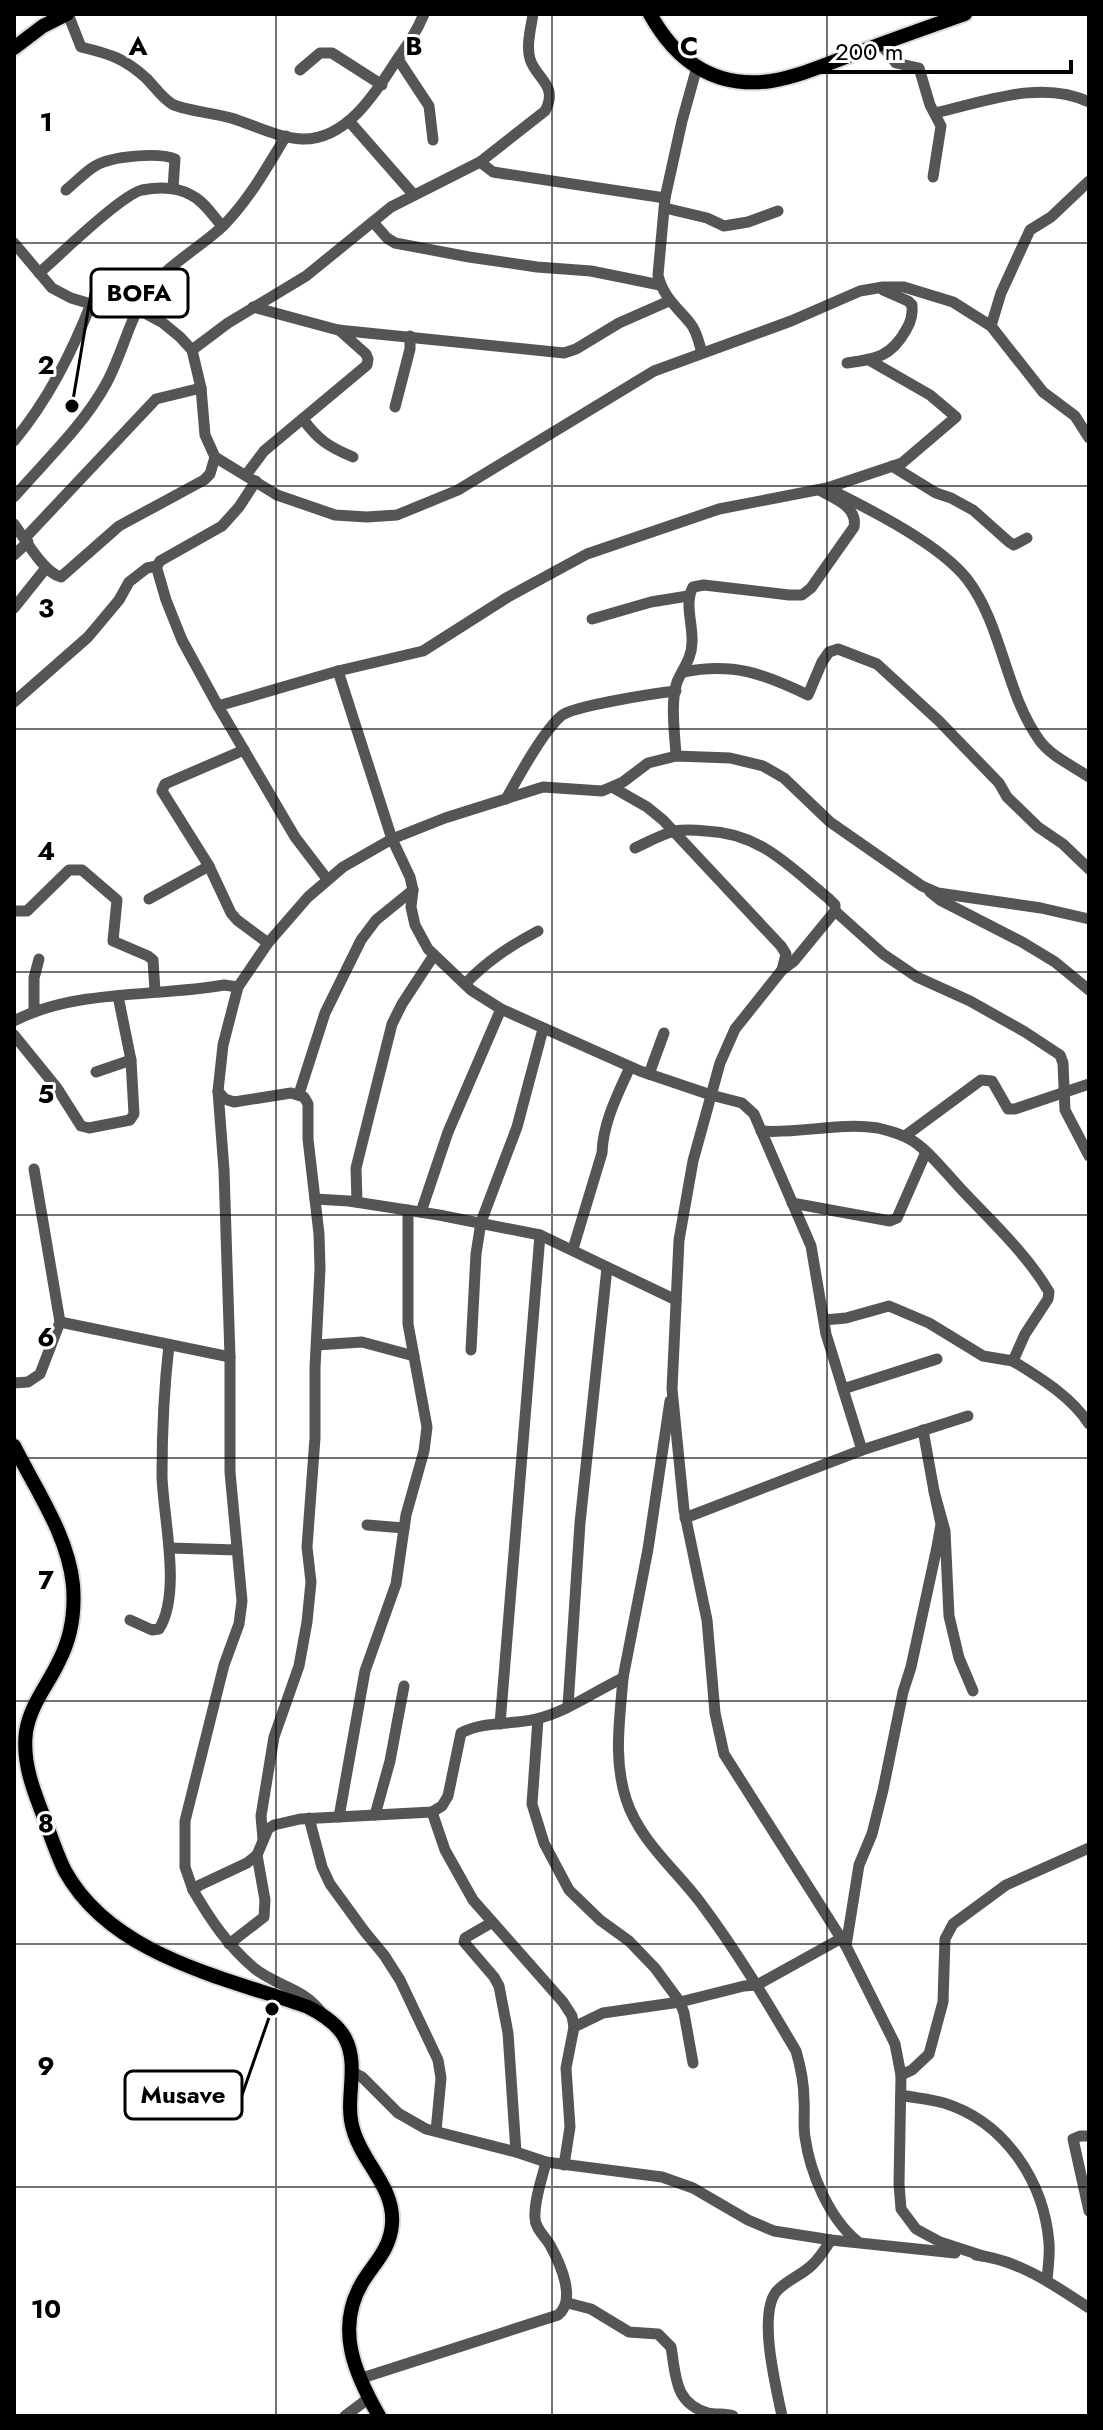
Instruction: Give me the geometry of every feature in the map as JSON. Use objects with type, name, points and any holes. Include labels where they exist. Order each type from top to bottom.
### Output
[{"type":"main road","points":[[650,14],[662,36],[679,55],[697,67],[726,79],[748,82],[772,81],[804,72],[965,14]]},
{"type":"main road","points":[[14,48],[62,15]]},
{"type":"main road","points":[[14,1446],[67,1553],[73,1583],[74,1610],[68,1636],[60,1660],[30,1715],[26,1746],[28,1770],[37,1800],[65,1870],[79,1891],[116,1928],[214,1978],[292,2001],[321,2014],[344,2036],[352,2072],[351,2125],[356,2141],[388,2195],[392,2224],[386,2250],[362,2283],[350,2316],[348,2339],[359,2379],[379,2416]]},
{"type":"street","points":[[62,15],[81,47],[117,56],[172,104],[302,139],[324,136],[349,121],[382,85],[413,39],[424,14]]},
{"type":"street","points":[[192,350],[253,307],[306,276],[391,207],[480,162],[539,116],[548,107],[550,98],[548,87],[531,62],[529,52],[533,14]]},
{"type":"street","points":[[881,44],[896,63],[919,68],[930,105],[941,126],[933,177]]},
{"type":"street","points":[[300,70],[320,53],[332,53],[382,85]]},
{"type":"street","points":[[398,59],[429,106],[433,140]]},
{"type":"street","points":[[697,67],[665,203],[658,275],[669,301],[692,325],[702,353]]},
{"type":"street","points":[[935,113],[1038,92],[1074,94],[1089,102]]},
{"type":"street","points":[[349,121],[413,194]]},
{"type":"street","points":[[14,497],[77,426],[106,386],[137,309],[151,287],[222,226],[255,187],[286,136]]},
{"type":"street","points":[[66,190],[103,162],[161,156],[175,159],[173,188]]},
{"type":"street","points":[[480,162],[493,172],[665,203],[724,226],[748,222],[778,211]]},
{"type":"street","points":[[991,326],[1001,293],[1030,230],[1051,217],[1089,181]]},
{"type":"street","points":[[39,273],[139,190],[173,188],[195,196],[222,226]]},
{"type":"street","points":[[373,222],[395,243],[537,267],[582,270],[660,285]]},
{"type":"street","points":[[14,243],[52,288],[91,304],[137,309],[163,323],[192,350],[201,388],[205,435],[215,457],[277,495],[335,515],[397,515],[458,490],[654,371],[791,321],[860,291],[879,288],[904,287],[953,302],[991,326],[1043,392],[1075,416],[1089,438]]},
{"type":"street","points":[[847,363],[869,360],[893,350],[909,325],[912,305],[879,288]]},
{"type":"street","points":[[253,307],[338,330],[564,353],[619,323],[669,301]]},
{"type":"street","points":[[14,441],[37,414],[77,340],[91,304]]},
{"type":"street","points":[[327,879],[295,837],[182,640],[157,566],[160,561],[222,526],[239,507],[264,451],[367,365],[366,354],[338,330]]},
{"type":"street","points":[[395,407],[410,349],[410,336]]},
{"type":"street","points":[[218,706],[338,671],[423,651],[508,597],[587,554],[719,509],[823,489],[902,463],[956,417],[930,395],[869,360]]},
{"type":"street","points":[[14,555],[156,399],[201,388]]},
{"type":"street","points":[[303,419],[317,437],[353,457]]},
{"type":"street","points":[[14,524],[46,568],[56,577],[65,575],[119,526],[204,480],[210,474],[215,457]]},
{"type":"street","points":[[892,466],[936,493],[973,510],[1014,545],[1027,538]]},
{"type":"street","points":[[676,756],[674,703],[677,683],[693,644],[688,596],[693,587],[704,585],[789,595],[802,595],[811,588],[854,527],[855,520],[853,514],[823,489]]},
{"type":"street","points":[[823,489],[862,505],[917,538],[953,564],[968,580],[981,602],[1024,712],[1041,742],[1089,777]]},
{"type":"street","points":[[14,702],[88,637],[119,600],[129,582],[147,568],[157,566]]},
{"type":"street","points":[[14,608],[46,568]]},
{"type":"street","points":[[592,619],[651,602],[688,596]]},
{"type":"street","points":[[683,672],[713,669],[755,672],[808,695],[829,652],[838,649],[877,664],[949,731],[1038,827],[1063,844],[1089,869]]},
{"type":"street","points":[[338,671],[392,839],[410,877],[415,925],[428,949],[465,984],[501,1009],[630,1067],[742,1103],[754,1114],[811,1246],[826,1334],[862,1450]]},
{"type":"street","points":[[506,799],[535,751],[563,714],[643,695],[676,691]]},
{"type":"street","points":[[244,750],[162,788],[237,920],[268,943]]},
{"type":"street","points":[[321,2014],[314,2002],[261,1973],[229,1944],[193,1890],[185,1867],[185,1821],[224,1665],[239,1624],[242,1601],[230,1472],[230,1357],[224,1170],[218,1091],[223,1045],[238,987],[268,943],[327,879],[392,839],[445,818],[543,787],[602,791],[623,782],[648,763],[676,756],[730,758],[763,766],[784,778],[830,822],[940,900],[1022,942],[1055,962],[1089,990]]},
{"type":"street","points":[[612,787],[647,807],[675,831],[781,946],[786,954],[782,970]]},
{"type":"street","points":[[635,848],[675,831],[726,832],[744,836],[759,843],[835,905],[835,911],[735,1029],[720,1063],[693,1161],[679,1240],[672,1389],[648,1549],[623,1678],[617,1744],[626,1801],[646,1838],[698,1899],[757,1985],[796,2051],[802,2071],[804,2136],[813,2169],[828,2203],[846,2232],[857,2242]]},
{"type":"street","points":[[149,899],[209,866]]},
{"type":"street","points":[[14,911],[27,911],[69,870],[82,870],[117,900],[113,941],[153,960],[155,991]]},
{"type":"street","points":[[926,888],[938,893],[1041,908],[1089,919]]},
{"type":"street","points":[[299,1094],[325,1013],[361,940],[376,920],[413,890]]},
{"type":"street","points":[[835,911],[883,954],[917,977],[970,1001],[1060,1055],[1065,1110],[1089,1156]]},
{"type":"street","points":[[465,984],[504,950],[538,931]]},
{"type":"street","points":[[357,1202],[356,1168],[392,1024],[434,955]]},
{"type":"street","points":[[34,1011],[34,978],[39,959]]},
{"type":"street","points":[[14,1021],[34,1011],[118,996],[224,985],[238,987]]},
{"type":"street","points":[[14,1035],[57,1088],[77,1123],[89,1128],[126,1121],[133,1117],[131,1060],[118,996]]},
{"type":"street","points":[[421,1212],[448,1132],[501,1009]]},
{"type":"street","points":[[471,1350],[476,1254],[481,1222],[517,1127],[543,1029]]},
{"type":"street","points":[[649,1074],[664,1033]]},
{"type":"street","points":[[96,1072],[131,1060]]},
{"type":"street","points":[[573,1249],[613,1106],[630,1067]]},
{"type":"street","points":[[905,1136],[987,1079],[992,1081],[1008,1109],[1089,1084]]},
{"type":"street","points":[[218,1091],[225,1099],[234,1102],[299,1094],[308,1104],[308,1139],[320,1269],[315,1438],[307,1547],[311,1582],[299,1666],[274,1737],[261,1816],[263,1839]]},
{"type":"street","points":[[761,1131],[794,1132],[844,1126],[874,1128],[905,1136],[926,1152],[1032,1268],[1049,1292],[1013,1361]]},
{"type":"street","points":[[792,1203],[890,1221],[897,1218],[902,1209],[926,1152]]},
{"type":"street","points":[[14,1383],[28,1382],[40,1374],[60,1322],[34,1169]]},
{"type":"street","points":[[315,1199],[421,1212],[540,1235],[676,1300]]},
{"type":"street","points":[[339,1817],[365,1671],[396,1584],[404,1528],[424,1451],[427,1427],[408,1324],[408,1210]]},
{"type":"street","points":[[500,1724],[540,1235]]},
{"type":"street","points":[[568,1706],[578,1537],[607,1268]]},
{"type":"street","points":[[824,1320],[846,1318],[889,1306],[929,1323],[983,1356],[1013,1361],[1073,1404],[1089,1424]]},
{"type":"street","points":[[60,1322],[230,1357]]},
{"type":"street","points":[[317,1345],[362,1342],[414,1356]]},
{"type":"street","points":[[130,1620],[152,1630],[159,1629],[168,1597],[170,1548],[162,1481],[169,1345]]},
{"type":"street","points":[[843,1389],[937,1359]]},
{"type":"street","points":[[672,1389],[685,1518],[707,1620],[712,1687],[721,1746],[843,1942],[895,2044],[901,2075],[901,2209],[916,2229],[940,2242],[1014,2265],[1047,2280],[1089,2308]]},
{"type":"street","points":[[685,1518],[862,1450],[968,1416]]},
{"type":"street","points":[[843,1942],[859,1865],[880,1804],[941,1524],[923,1430]]},
{"type":"street","points":[[934,1491],[945,1531],[949,1616],[959,1658],[973,1691]]},
{"type":"street","points":[[367,1525],[404,1528]]},
{"type":"street","points":[[170,1548],[237,1550]]},
{"type":"street","points":[[229,1944],[264,1917],[265,1900],[257,1855],[268,1829],[309,1818],[432,1812],[442,1806],[448,1796],[461,1733],[474,1727],[538,1719],[623,1678]]},
{"type":"street","points":[[375,1815],[390,1761],[404,1686]]},
{"type":"street","points":[[538,1719],[532,1804],[544,1843],[569,1890],[600,1920],[629,1941],[655,1968],[680,2002],[693,2063]]},
{"type":"street","points":[[432,1812],[445,1850],[473,1900],[572,2016],[574,2027],[566,2068],[570,2127],[564,2165]]},
{"type":"street","points":[[309,1818],[322,1867],[330,1884],[392,1968],[438,2060],[441,2078],[436,2131]]},
{"type":"street","points":[[901,2075],[912,2070],[929,2054],[943,2002],[945,1939],[953,1924],[1006,1885],[1089,1848]]},
{"type":"street","points":[[193,1890],[257,1855]]},
{"type":"street","points":[[491,1923],[465,1938],[464,1942],[499,1986],[508,2033],[516,2152]]},
{"type":"street","points":[[574,2027],[603,2013],[680,2002],[757,1985],[843,1942]]},
{"type":"street","points":[[352,2072],[362,2077],[411,2122],[546,2162],[662,2177],[693,2188],[748,2220],[774,2231],[983,2256]]},
{"type":"street","points":[[901,2095],[943,2102],[984,2122],[1024,2163],[1046,2219],[1050,2245],[1047,2280]]},
{"type":"street","points":[[1089,2136],[1073,2139],[1089,2211]]},
{"type":"street","points":[[359,2379],[558,2315],[565,2309],[565,2287],[556,2259],[534,2216],[546,2162]]},
{"type":"street","points":[[782,2416],[768,2350],[772,2299],[777,2290],[811,2267],[831,2240]]},
{"type":"street","points":[[567,2301],[591,2309],[629,2332],[658,2334],[671,2347],[675,2380],[686,2402],[710,2413],[733,2416]]},
{"type":"street","points":[[345,2416],[369,2398]]},
{"type":"place","name":"BOFA","points":[[72,406]]},
{"type":"place","name":"Musave","points":[[272,2009]]}]
